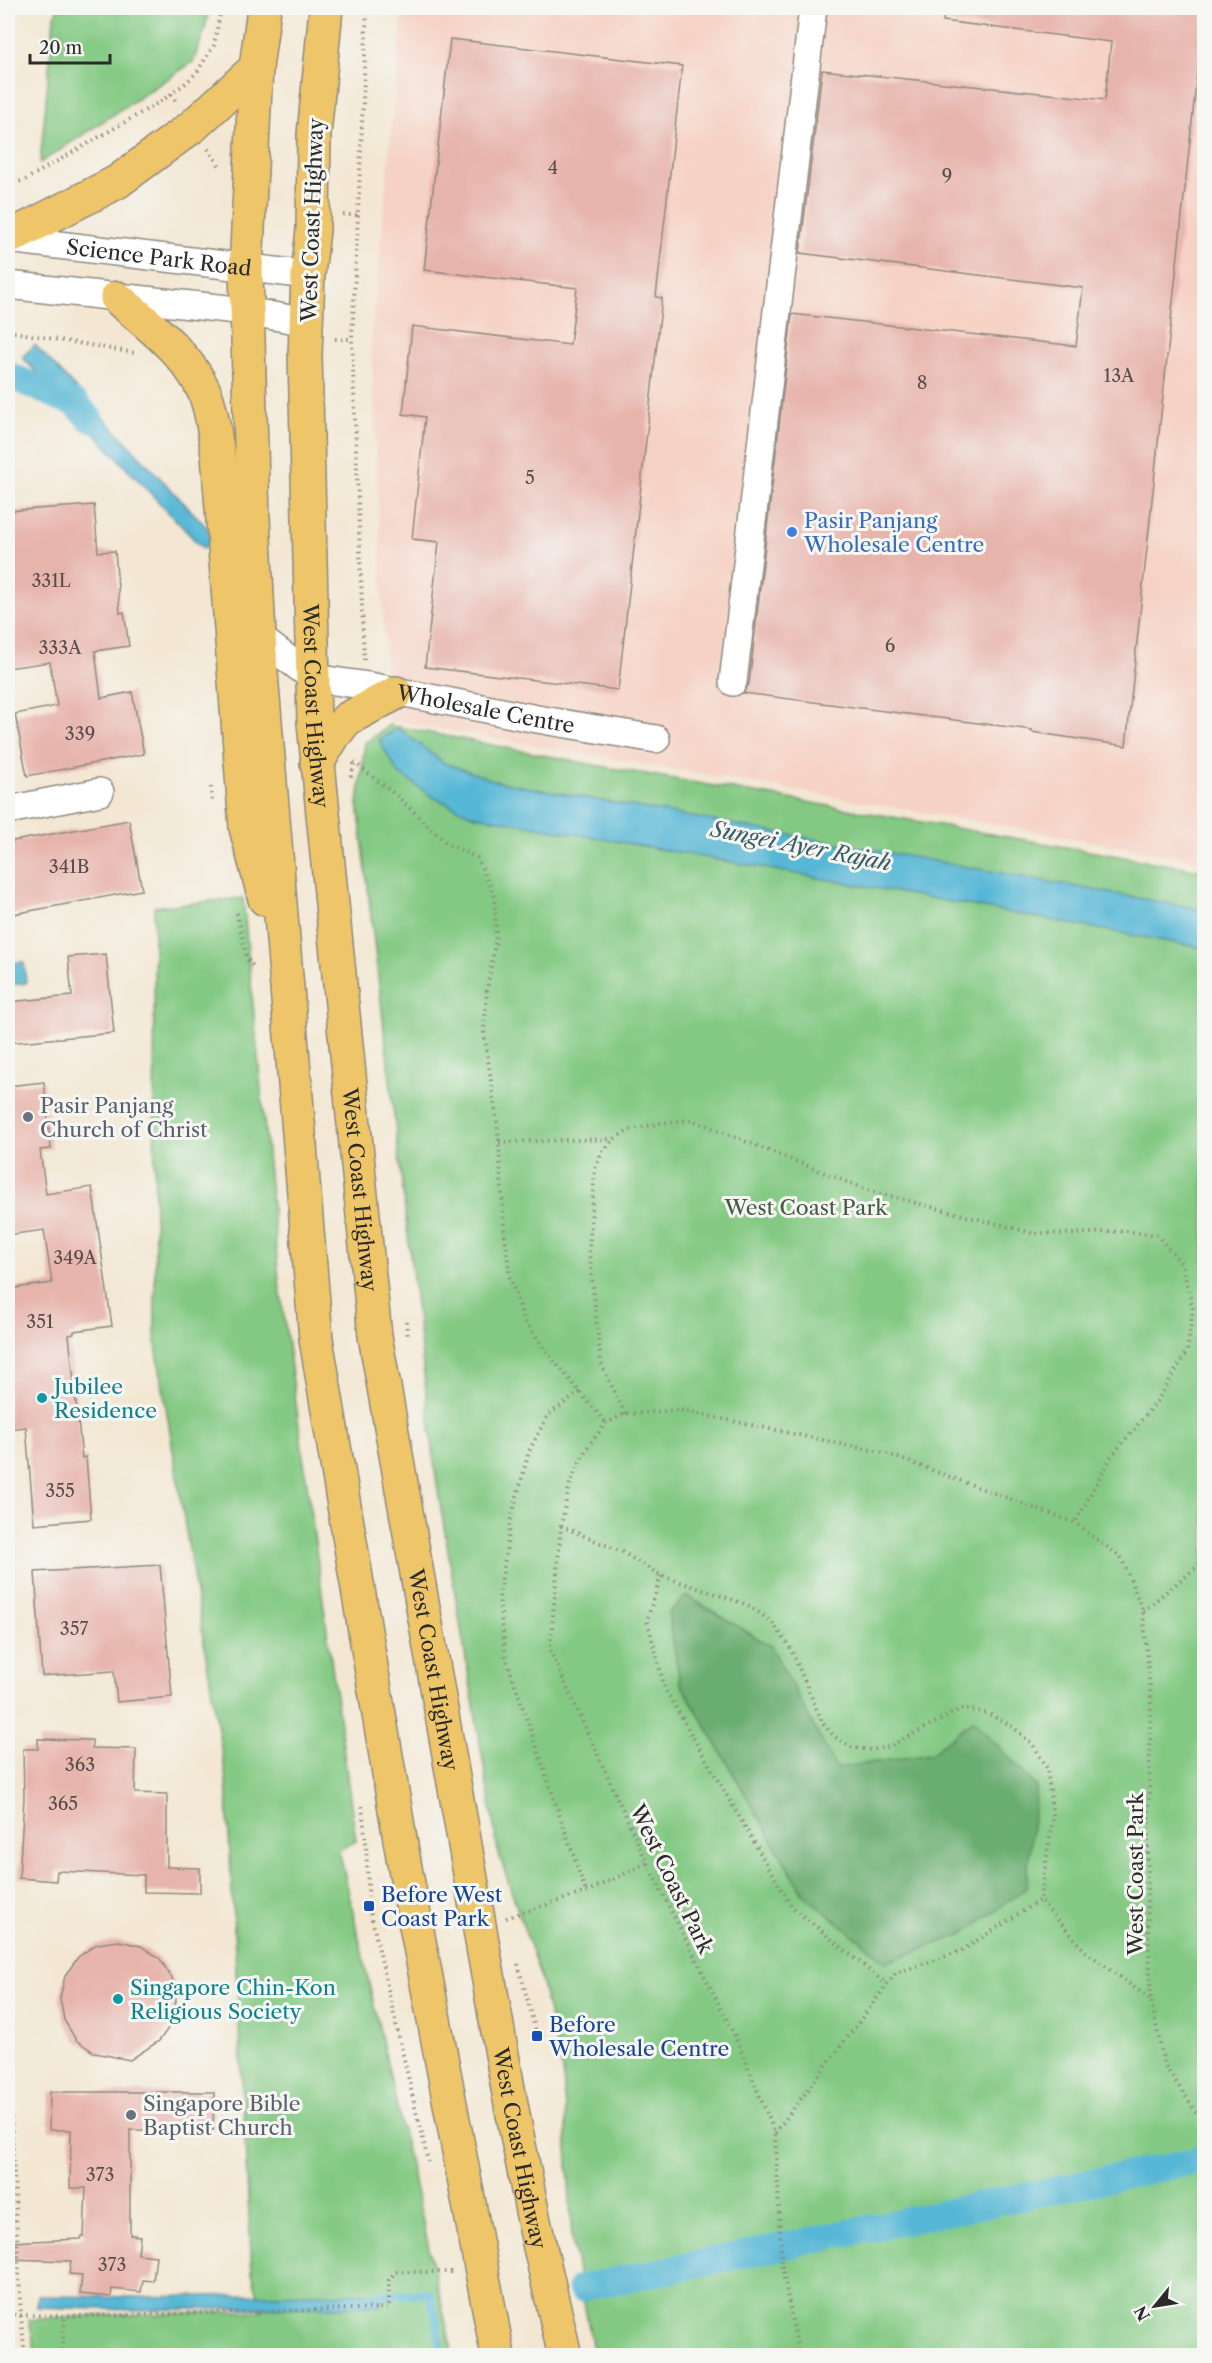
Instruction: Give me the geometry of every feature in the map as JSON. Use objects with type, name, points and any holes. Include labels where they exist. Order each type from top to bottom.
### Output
[{"type":"highway","points":[[264,8],[256,68],[246,311],[253,518],[260,638],[270,965]]},
{"type":"highway","name":"West Coast Highway","points":[[326,8],[314,135],[313,214],[305,355],[314,723],[375,1336],[508,2094],[534,2221],[566,2355]]},
{"type":"highway","points":[[8,238],[117,182],[193,126],[256,68]]},
{"type":"highway","points":[[117,298],[163,337],[190,369],[206,398],[218,455],[246,828],[257,874],[270,965],[316,1339],[401,1846],[498,2355]]},
{"type":"highway","points":[[317,763],[347,719],[376,696]]},
{"type":"street","points":[[733,682],[813,8]]},
{"type":"street","name":"Science Park Road","points":[[8,238],[308,275]]},
{"type":"street","name":"Science Park Road","points":[[8,285],[246,311],[307,322]]},
{"type":"street","points":[[260,638],[313,678]]},
{"type":"street","name":"Wholesale Centre","points":[[313,678],[376,696],[656,739]]},
{"type":"street","points":[[8,810],[100,792]]},
{"type":"path","points":[[8,185],[24,180],[163,100],[186,83],[198,72],[214,45],[221,8]]},
{"type":"path","points":[[350,781],[362,730],[376,696],[363,656],[357,429],[352,339],[367,8]]},
{"type":"path","points":[[313,214],[358,215]]},
{"type":"path","points":[[8,331],[116,348],[138,355]]},
{"type":"path","points":[[354,762],[397,796],[446,843],[477,858],[495,897],[496,939],[487,989],[484,1032],[499,1142],[510,1277],[524,1320],[606,1423]]},
{"type":"path","points":[[210,782],[214,811]]},
{"type":"path","points":[[236,905],[247,959],[270,965]]},
{"type":"path","points":[[625,1414],[601,1363],[589,1250],[595,1169],[602,1152],[614,1139],[629,1130],[660,1123],[692,1120],[870,1191],[1032,1233],[1073,1234],[1126,1231],[1157,1234],[1182,1264],[1192,1309],[1187,1351],[1158,1400],[1111,1457],[1075,1523]]},
{"type":"path","points":[[499,1142],[614,1139]]},
{"type":"path","points":[[405,1311],[409,1346]]},
{"type":"path","points":[[580,1392],[548,1415],[529,1451],[511,1519],[499,1598],[506,1658],[586,1892]]},
{"type":"path","name":"West Coast Park","points":[[799,2355],[782,2266],[775,2133],[735,2036],[646,1863],[550,1650],[561,1526],[570,1483],[586,1449],[606,1423],[625,1414],[680,1410],[885,1454],[1075,1523],[1120,1557],[1143,1611],[1151,1698],[1148,1898],[1151,2000],[1164,2064],[1204,2124]]},
{"type":"path","points":[[561,1526],[622,1552],[662,1576],[748,1605],[772,1622],[790,1647],[823,1724],[835,1737],[851,1747],[870,1750],[888,1747],[963,1708],[989,1714],[1013,1727],[1033,1745],[1047,1768],[1053,1817],[1040,1899],[961,1951],[896,1973],[775,2133]]},
{"type":"path","points":[[1143,1611],[1204,1561]]},
{"type":"path","points":[[662,1576],[647,1620],[665,1689],[791,1906],[886,1984]]},
{"type":"path","points":[[361,1797],[369,1906],[430,2167]]},
{"type":"path","points":[[502,1919],[586,1892],[646,1863]]},
{"type":"path","points":[[1040,1899],[1085,1952],[1151,2000]]},
{"type":"path","points":[[518,1964],[537,2036]]},
{"type":"path","points":[[8,2052],[21,2316],[26,2355]]},
{"type":"path","points":[[418,2120],[428,2118]]},
{"type":"path","points":[[8,2315],[65,2316],[389,2308],[389,2280],[395,2272],[455,2271]]},
{"type":"path","points":[[62,2355],[65,2316]]},
{"type":"shaded area","name":"Pasir Panjang Wholesale Centre","points":[[403,8],[1204,8],[1204,861],[388,720],[371,343]]},
{"type":"green space","points":[[58,8],[209,8],[205,29],[193,62],[40,163],[54,18]]},
{"type":"green space","name":"West Coast Park","points":[[389,725],[605,767],[1204,871],[1204,2355],[594,2355],[572,2240],[563,2073],[541,1979],[498,1851],[436,1479],[358,803],[365,743]]},
{"type":"green space","points":[[243,898],[279,1280],[356,1841],[339,1850],[453,2355],[36,2355],[29,2320],[262,2311],[252,2273],[226,1779],[155,1339],[154,907]]},
{"type":"green space","points":[[687,1596],[771,1646],[836,1768],[931,1754],[973,1720],[1036,1786],[1026,1888],[963,1934],[886,1962],[804,1895],[680,1682],[668,1613]]},
{"type":"water","points":[[35,345],[216,537],[203,549],[22,357]]},
{"type":"water","points":[[398,728],[444,763],[499,782],[1204,910],[1204,948],[472,815],[433,797],[398,773],[379,740]]},
{"type":"water","points":[[24,962],[26,983],[8,985],[8,963]]},
{"type":"water","points":[[771,2238],[774,2259],[707,2269],[706,2250]]},
{"type":"water","points":[[381,2293],[382,2306],[132,2310],[37,2307],[38,2296],[131,2297]]},
{"type":"building","points":[[944,8],[1204,8],[1126,746],[1032,732],[1032,730],[743,693],[749,684],[792,314],[1076,346],[1083,288],[800,253],[822,70],[1105,100],[1111,42],[943,21]]},
{"type":"building","points":[[450,39],[682,66],[656,297],[662,298],[618,690],[425,667],[439,542],[412,539],[425,417],[403,414],[412,326],[570,345],[577,288],[424,270]]},
{"type":"building","points":[[94,505],[98,552],[115,551],[120,613],[124,612],[129,646],[95,651],[101,698],[132,692],[144,754],[27,776],[15,714],[57,706],[50,662],[8,668],[8,511]]},
{"type":"building","points":[[129,820],[142,890],[8,915],[8,842]]},
{"type":"building","points":[[106,954],[114,1033],[8,1043],[8,1002],[72,996],[68,957]]},
{"type":"building","points":[[44,1082],[51,1149],[40,1150],[46,1194],[92,1187],[112,1326],[74,1331],[74,1334],[69,1335],[82,1458],[86,1457],[91,1519],[34,1524],[26,1427],[8,1429],[8,1289],[52,1283],[44,1230],[8,1235],[8,1086]]},
{"type":"building","points":[[160,1565],[172,1697],[117,1702],[114,1671],[42,1676],[35,1572]]},
{"type":"building","points":[[38,1739],[92,1740],[92,1748],[136,1749],[135,1793],[167,1794],[167,1867],[200,1868],[200,1893],[144,1892],[144,1875],[57,1871],[56,1881],[19,1878],[24,1798],[23,1749],[38,1749]]},
{"type":"building","name":"Singapore Chin-Kon Religious Society","points":[[119,1941],[141,1946],[160,1959],[172,1978],[176,2000],[172,2023],[159,2041],[130,2060],[95,2053],[76,2040],[64,2020],[60,1998],[65,1976],[78,1957],[97,1944]]},
{"type":"building","points":[[50,2092],[214,2092],[213,2130],[130,2130],[130,2235],[140,2236],[138,2254],[156,2256],[153,2281],[143,2280],[141,2292],[112,2289],[111,2297],[80,2294],[82,2275],[69,2274],[71,2261],[8,2259],[8,2242],[81,2239],[84,2236],[86,2188],[70,2188],[71,2130],[49,2130]]},
{"type":"waterway","name":"Sungei Ayer Rajah","points":[[8,375],[76,404],[90,419]]},
{"type":"waterway","points":[[581,2288],[1204,2159]]},
{"type":"waterway","points":[[371,2296],[430,2293],[443,2356]]},
{"type":"place","name":"Pasir Panjang Wholesale Centre","points":[[792,532]]},
{"type":"place","name":"Pasir Panjang Church of Christ","points":[[28,1117]]},
{"type":"place","name":"Jubilee Residence","points":[[42,1398]]},
{"type":"place","name":"Before West Coast Park","points":[[369,1906]]},
{"type":"place","name":"Singapore Chin-Kon Religious Society","points":[[118,1999]]},
{"type":"place","name":"Before Wholesale Centre","points":[[537,2036]]},
{"type":"place","name":"Singapore Bible Baptist Church","points":[[131,2115]]}]
